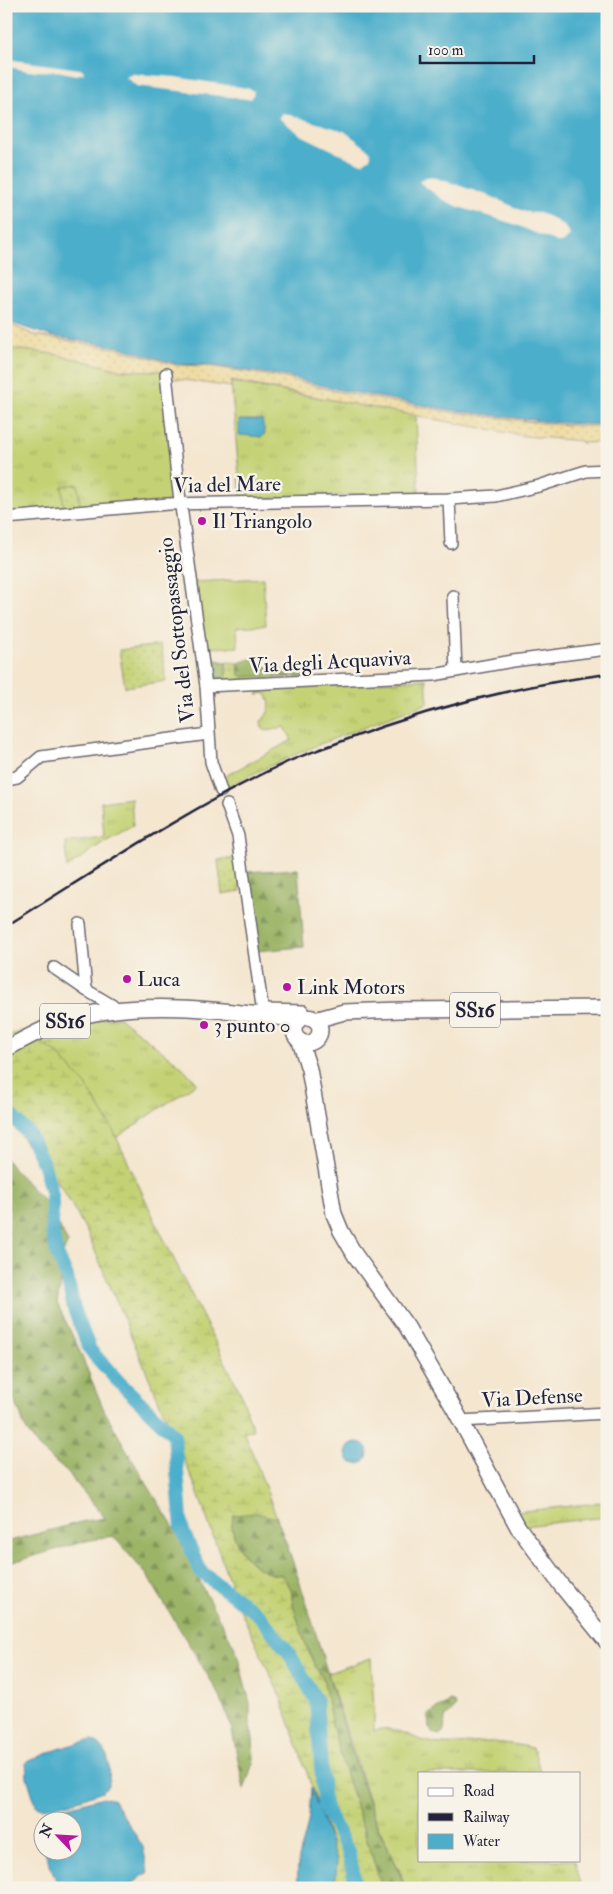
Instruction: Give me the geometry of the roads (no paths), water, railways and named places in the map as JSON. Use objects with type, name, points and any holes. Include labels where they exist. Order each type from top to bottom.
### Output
[{"type":"main road","name":"SS16","points":[[6,1049],[62,1022],[115,1010],[175,1008],[264,1015],[311,1025],[344,1012],[607,1008]]},
{"type":"main road","name":"SS16","points":[[264,1015],[284,1027],[298,1040],[312,1042],[311,1025]]},
{"type":"main road","points":[[309,1069],[312,1051],[311,1025],[294,1028],[309,1069],[334,1214],[341,1232],[406,1328],[518,1527],[607,1642]]},
{"type":"street","name":"Via del Sottopassaggio","points":[[166,374],[181,503],[206,686],[211,762],[221,791]]},
{"type":"street","name":"Via del Mare","points":[[6,518],[181,503],[449,499],[496,496],[586,472],[607,470]]},
{"type":"street","points":[[449,499],[451,543]]},
{"type":"street","points":[[453,596],[456,672]]},
{"type":"street","name":"Via degli Acquaviva","points":[[206,686],[433,675],[513,660],[607,649]]},
{"type":"street","points":[[6,779],[17,778],[41,757],[208,734]]},
{"type":"street","points":[[227,805],[238,836],[262,1006],[266,1010],[303,1011],[311,1025]]},
{"type":"street","points":[[80,924],[86,990]]},
{"type":"street","points":[[54,968],[115,1010]]},
{"type":"street","name":"Via Defense","points":[[460,1421],[607,1413]]},
{"type":"water","points":[[6,6],[607,6],[607,425],[551,422],[450,410],[336,389],[285,376],[208,365],[177,364],[120,347],[51,336],[14,324],[6,317]]},
{"type":"water","points":[[239,420],[262,420],[265,433],[262,437],[239,435]]},
{"type":"water","points":[[357,1442],[367,1449],[368,1453],[361,1463],[357,1464],[347,1457],[346,1453],[353,1443]]},
{"type":"water","points":[[92,1740],[98,1743],[106,1753],[110,1773],[108,1786],[103,1791],[59,1806],[42,1808],[36,1806],[27,1777],[26,1762],[67,1746]]},
{"type":"water","points":[[311,1788],[337,1861],[335,1888],[299,1888],[297,1871],[308,1822]]},
{"type":"water","points":[[103,1797],[113,1799],[143,1847],[148,1872],[127,1888],[59,1888],[49,1862],[82,1862],[82,1812],[51,1812]]},
{"type":"waterway","points":[[6,1110],[29,1134],[44,1165],[52,1195],[52,1231],[57,1254],[67,1277],[74,1309],[90,1350],[118,1381],[174,1435],[182,1529],[201,1572],[259,1615],[289,1653],[316,1700],[324,1806],[348,1851],[357,1888]]},
{"type":"railway","points":[[6,926],[177,820],[212,800],[297,758],[372,730],[471,700],[539,685],[607,674]]},
{"type":"place","name":"Il Triangolo","points":[[202,521]]},
{"type":"place","name":"Luca","points":[[127,979]]},
{"type":"place","name":"Link Motors","points":[[287,987]]},
{"type":"place","name":"3 punto 0","points":[[204,1025]]}]
